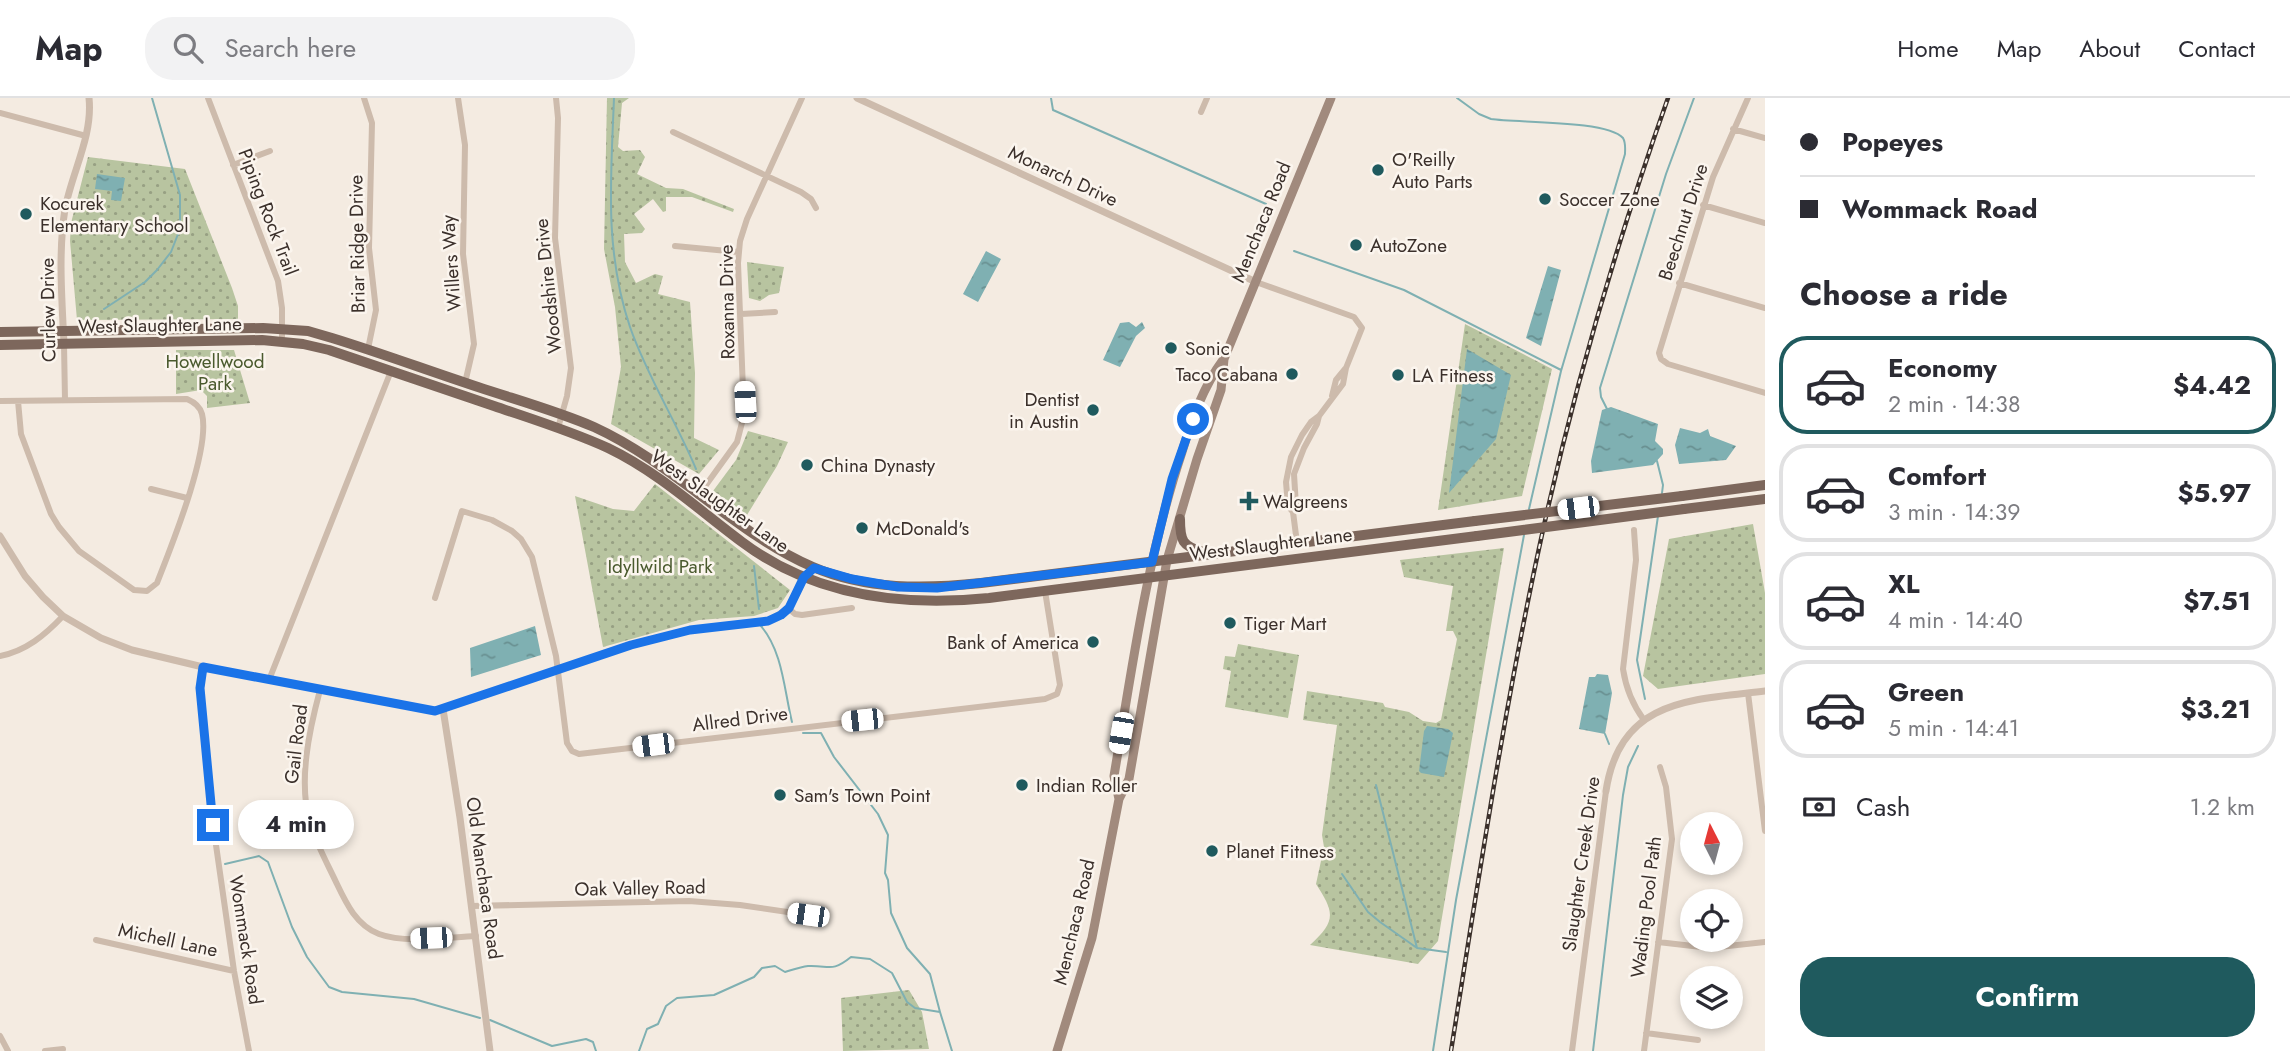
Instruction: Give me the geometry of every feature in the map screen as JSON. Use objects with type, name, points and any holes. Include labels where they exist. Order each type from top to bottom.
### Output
[{"type":"main road","name":"Menchaca Road","points":[[1119,799],[1114,776],[1148,578],[1172,479],[1208,380],[1224,359],[1331,98]]},
{"type":"main road","name":"West Slaughter Lane","points":[[0,332],[282,328],[308,331],[562,415],[653,459],[776,549],[814,568],[852,579],[898,587],[937,588],[981,583],[1765,485]]},
{"type":"main road","name":"West Slaughter Lane","points":[[0,345],[282,341],[329,350],[558,428],[611,450],[646,470],[772,562],[804,577],[852,593],[892,600],[961,601],[1765,499]]},
{"type":"main road","name":"Menchaca Road","points":[[1057,1051],[1092,938],[1119,799],[1129,779],[1167,560],[1221,390],[1224,359]]},
{"type":"main road","points":[[1180,519],[1180,537],[1187,546],[1211,554]]},
{"type":"main road","points":[[961,601],[973,595],[981,583]]},
{"type":"street","name":"Curlew Drive","points":[[65,400],[63,222],[68,194],[86,136],[89,98]]},
{"type":"street","name":"Piping Rock Trail","points":[[208,98],[278,281],[282,299],[282,341]]},
{"type":"street","name":"Briar Ridge Drive","points":[[364,98],[372,123],[369,248],[376,310],[368,349]]},
{"type":"street","name":"Willers Way","points":[[458,98],[465,145],[463,254],[474,336],[472,358],[465,383]]},
{"type":"street","name":"Woodshire Drive","points":[[556,98],[558,118],[555,238],[571,360],[569,387],[558,428]]},
{"type":"street","name":"Roxanna Drive","points":[[693,503],[728,457],[742,429],[745,402],[738,252],[743,230],[802,98]]},
{"type":"street","name":"Monarch Drive","points":[[857,98],[1256,282]]},
{"type":"street","points":[[1201,112],[1207,98]]},
{"type":"street","name":"Beechnut Drive","points":[[1748,98],[1703,205],[1660,347],[1661,359],[1668,364],[1765,393]]},
{"type":"street","points":[[0,113],[86,136]]},
{"type":"street","points":[[1733,129],[1765,138]]},
{"type":"street","points":[[673,132],[802,192],[811,199],[816,208]]},
{"type":"street","points":[[233,165],[270,151]]},
{"type":"street","points":[[1703,205],[1765,223]]},
{"type":"street","points":[[675,246],[738,252]]},
{"type":"street","points":[[1256,282],[1354,317],[1362,328],[1346,368],[1336,380],[1331,398],[1319,416],[1294,474],[1296,506],[1293,512],[1297,543]]},
{"type":"street","points":[[1679,282],[1765,308]]},
{"type":"street","points":[[741,314],[775,312]]},
{"type":"street","points":[[270,680],[391,371]]},
{"type":"street","points":[[0,401],[187,399],[195,402],[201,412],[203,429],[187,498],[157,583],[147,591],[134,590],[79,551],[59,527],[51,514],[21,434],[18,401]]},
{"type":"street","points":[[151,489],[187,498]]},
{"type":"street","name":"Allred Drive","points":[[435,598],[462,511],[492,520],[521,539],[532,557],[557,669],[567,743],[572,751],[579,754],[1045,699],[1057,694],[1060,685],[1045,591]]},
{"type":"street","points":[[1634,530],[1636,560],[1623,669],[1634,707],[1644,720],[1675,704],[1765,691]]},
{"type":"street","points":[[0,536],[25,576],[63,616],[101,638],[132,650],[203,667],[426,710],[443,709],[631,645],[690,630],[768,621],[789,608],[804,577],[814,568]]},
{"type":"street","points":[[789,608],[795,614],[802,615],[852,608]]},
{"type":"street","points":[[0,656],[35,642],[63,616]]},
{"type":"street","name":"Wommack Road","points":[[203,667],[200,688],[212,811],[234,971],[249,1051]]},
{"type":"street","name":"Gail Road","points":[[320,690],[307,758],[306,802],[314,835],[348,906],[368,929],[387,937],[408,939],[476,936]]},
{"type":"street","points":[[1748,693],[1765,831]]},
{"type":"street","name":"Old Manchaca Road","points":[[443,709],[490,1051]]},
{"type":"street","name":"Slaughter Creek Drive","points":[[1572,1051],[1606,791],[1614,757],[1627,737],[1644,720]]},
{"type":"street","name":"Wading Pool Path","points":[[1644,1051],[1672,839],[1660,767]]},
{"type":"street","name":"Oak Valley Road","points":[[472,906],[689,901],[808,915]]},
{"type":"street","name":"Michell Lane","points":[[96,940],[234,971]]},
{"type":"street","points":[[1658,942],[1710,948],[1765,942]]},
{"type":"street","points":[[1646,1033],[1698,1040]]},
{"type":"street","points":[[0,1037],[8,1051]]},
{"type":"street","points":[[45,1051],[63,1049]]},
{"type":"green space","points":[[607,98],[629,98],[622,103],[618,147],[623,151],[640,150],[645,157],[637,174],[666,188],[683,189],[734,209],[733,212],[692,197],[666,197],[666,211],[663,212],[653,199],[634,214],[645,229],[642,233],[624,234],[625,262],[636,283],[655,274],[663,276],[658,294],[690,302],[695,373],[694,438],[719,450],[699,474],[611,424],[621,367],[615,307],[604,249]]},
{"type":"green space","points":[[88,157],[185,169],[232,288],[238,306],[238,319],[77,320],[70,241],[71,223]]},
{"type":"green space","points":[[747,262],[784,267],[779,293],[760,301],[749,298]]},
{"type":"green space","points":[[1465,324],[1552,369],[1522,496],[1438,510]]},
{"type":"green space","name":"Howellwood Park","points":[[176,350],[234,350],[250,403],[207,408],[207,396],[201,390],[176,394]]},
{"type":"green space","points":[[748,431],[788,442],[777,466],[747,515],[713,491],[736,460]]},
{"type":"green space","name":"Idyllwild Park","points":[[655,484],[790,590],[778,608],[754,616],[699,620],[603,647],[575,496],[613,509],[634,511]]},
{"type":"green space","points":[[1753,524],[1765,593],[1765,674],[1658,689],[1643,676],[1669,539]]},
{"type":"green space","points":[[1504,548],[1438,941],[1418,964],[1310,945],[1325,929],[1330,916],[1327,902],[1316,884],[1324,847],[1322,835],[1337,725],[1303,720],[1307,691],[1383,703],[1385,707],[1409,712],[1423,721],[1436,723],[1441,720],[1457,639],[1453,631],[1446,631],[1453,586],[1404,577],[1400,560]]},
{"type":"green space","points":[[1238,644],[1299,655],[1288,718],[1225,707],[1231,671],[1223,669],[1225,656],[1235,657]]},
{"type":"green space","points":[[909,990],[922,1012],[929,1049],[843,1051],[841,998]]},
{"type":"water","points":[[97,174],[125,178],[121,201],[111,200],[112,191],[95,189]]},
{"type":"water","points":[[986,251],[1001,259],[978,302],[963,294]]},
{"type":"water","points":[[1548,266],[1561,270],[1541,346],[1526,338]]},
{"type":"water","points":[[1129,322],[1136,327],[1142,322],[1145,328],[1136,336],[1120,367],[1103,360],[1120,323]]},
{"type":"water","points":[[1467,349],[1511,375],[1496,439],[1449,493]]},
{"type":"water","points":[[1611,407],[1658,424],[1655,441],[1663,449],[1663,454],[1653,465],[1592,473],[1591,461],[1602,410]]},
{"type":"water","points":[[1680,428],[1700,433],[1708,429],[1710,436],[1736,446],[1726,460],[1679,464],[1675,445]]},
{"type":"water","points":[[535,626],[541,655],[471,677],[470,648]]},
{"type":"water","points":[[1597,674],[1608,675],[1612,693],[1605,734],[1579,729],[1589,677],[1595,677]]},
{"type":"water","points":[[1427,726],[1448,729],[1453,733],[1444,777],[1419,771]]},
{"type":"waterway","points":[[104,309],[145,282],[157,270],[171,252],[180,229],[180,195],[152,98]]},
{"type":"waterway","points":[[614,98],[611,213],[616,270],[622,298],[630,327],[645,363],[696,469]]},
{"type":"waterway","points":[[1051,98],[1053,110],[1266,204],[1254,237]]},
{"type":"waterway","points":[[1457,98],[1491,119],[1599,128],[1614,132],[1623,138],[1625,144],[1625,154],[1561,371],[1529,509]]},
{"type":"waterway","points":[[1607,409],[1600,388],[1666,174],[1694,98]]},
{"type":"waterway","points":[[1294,251],[1404,290],[1561,370]]},
{"type":"waterway","points":[[1657,461],[1663,485],[1662,493]]},
{"type":"waterway","points":[[1645,699],[1637,660],[1658,516]]},
{"type":"waterway","points":[[1433,1051],[1456,900],[1524,535]]},
{"type":"waterway","points":[[754,566],[759,609]]},
{"type":"waterway","points":[[761,626],[778,659],[792,722]]},
{"type":"waterway","points":[[803,733],[821,733],[834,757],[878,814],[888,835],[885,873],[891,913],[907,948],[930,974],[940,1012]]},
{"type":"waterway","points":[[1605,734],[1609,744]]},
{"type":"waterway","points":[[1593,1051],[1623,795],[1628,767],[1638,746]]},
{"type":"waterway","points":[[1376,785],[1417,948]]},
{"type":"waterway","points":[[225,864],[259,856],[268,862],[292,927],[307,957],[329,987],[342,992],[414,999],[480,1018]]},
{"type":"waterway","points":[[1342,874],[1368,912],[1380,922],[1417,948],[1446,952]]},
{"type":"waterway","points":[[639,1051],[647,1029],[658,1024],[666,1006],[677,998],[714,995],[754,977],[762,968],[775,966],[785,972],[808,966],[834,967],[851,957],[870,959],[892,973],[907,1002],[915,1008],[940,1012],[952,1051]]},
{"type":"waterway","points":[[490,1020],[552,1046],[586,1039],[593,1042],[596,1051]]},
{"type":"railway","points":[[1451,1051],[1482,855],[1543,530],[1599,312],[1668,98]]},
{"type":"place","name":"O'Reilly Auto Parts","points":[[1378,170]]},
{"type":"place","name":"Soccer Zone","points":[[1545,199]]},
{"type":"place","name":"Kocurek Elementary School","points":[[26,214]]},
{"type":"place","name":"AutoZone","points":[[1356,245]]},
{"type":"place","name":"Sonic","points":[[1171,348]]},
{"type":"place","name":"Taco Cabana","points":[[1292,374]]},
{"type":"place","name":"LA Fitness","points":[[1398,375]]},
{"type":"place","name":"Dentist in Austin","points":[[1093,410]]},
{"type":"place","name":"China Dynasty","points":[[807,465]]},
{"type":"place","name":"Walgreens","points":[[1249,501]]},
{"type":"place","name":"McDonald's","points":[[862,528]]},
{"type":"place","name":"Tiger Mart","points":[[1230,623]]},
{"type":"place","name":"Bank of America","points":[[1093,642]]},
{"type":"place","name":"Indian Roller","points":[[1022,785]]},
{"type":"place","name":"Sam's Town Point","points":[[780,795]]},
{"type":"place","name":"Planet Fitness","points":[[1212,851]]},
{"type":"route","points":[[213,825],[200,688],[203,667],[435,711],[631,645],[706,627],[768,621],[789,608],[804,577],[814,568],[852,579],[898,587],[937,588],[1152,562],[1172,479],[1193,419]]}]
